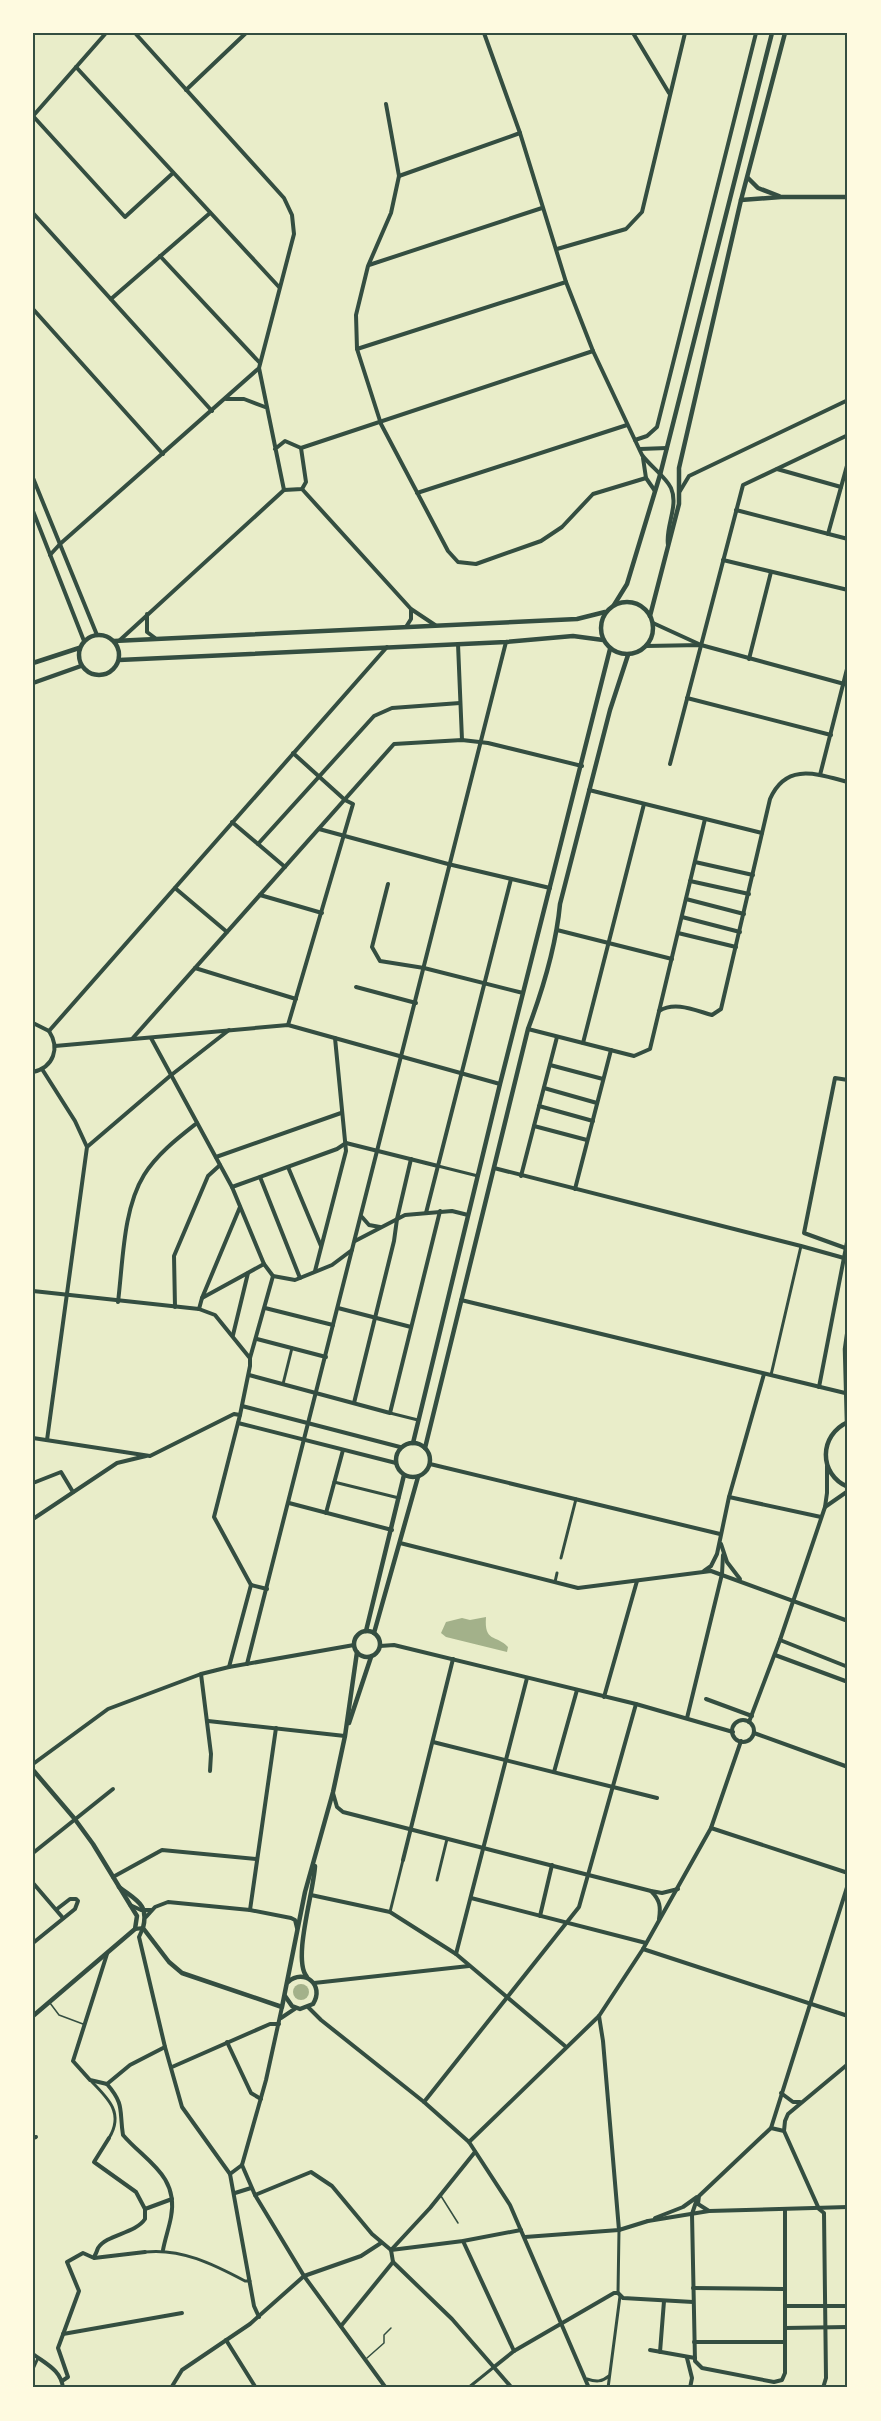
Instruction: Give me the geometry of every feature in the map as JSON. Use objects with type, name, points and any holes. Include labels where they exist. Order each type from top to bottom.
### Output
[{"type":"street","points":[[106,33],[33,116],[125,217],[173,173]]},
{"type":"street","points":[[117,641],[284,490],[259,366],[294,234],[292,215],[284,198],[135,33]]},
{"type":"street","points":[[186,90],[247,33]]},
{"type":"street","points":[[484,33],[520,133],[566,282],[593,351],[642,454],[651,468],[671,488],[674,502],[666,533],[668,546]]},
{"type":"street","points":[[633,33],[670,94]]},
{"type":"street","points":[[557,249],[626,229],[642,212],[685,33]]},
{"type":"street","points":[[635,440],[647,436],[657,427],[756,33]]},
{"type":"street","points":[[117,641],[119,660],[116,667],[102,676],[94,675],[81,666],[78,657],[79,648],[84,641],[97,635],[117,641],[577,619],[605,612],[614,605],[627,584],[660,475],[772,33]]},
{"type":"street","points":[[650,616],[680,504],[679,468],[741,200],[785,33]]},
{"type":"street","points":[[76,68],[279,288]]},
{"type":"street","points":[[386,104],[399,176],[391,213],[368,266],[356,315],[357,349],[381,424],[448,551],[458,562],[476,564],[541,541],[562,527],[593,494],[646,478]]},
{"type":"street","points":[[399,176],[520,133]]},
{"type":"street","points":[[748,178],[758,188],[781,197]]},
{"type":"street","points":[[741,200],[781,197],[848,197]]},
{"type":"street","points":[[368,266],[542,208]]},
{"type":"street","points":[[33,213],[212,411]]},
{"type":"street","points":[[111,299],[210,213]]},
{"type":"street","points":[[160,256],[259,366]]},
{"type":"street","points":[[357,349],[566,282]]},
{"type":"street","points":[[33,309],[163,454]]},
{"type":"street","points":[[275,449],[285,441],[302,448],[381,424],[593,351]]},
{"type":"street","points":[[50,555],[212,411],[259,366]]},
{"type":"street","points":[[225,399],[258,402],[266,408]]},
{"type":"street","points":[[680,491],[689,476],[848,400]]},
{"type":"street","points":[[417,493],[627,425]]},
{"type":"street","points":[[670,764],[743,485],[848,435]]},
{"type":"street","points":[[302,448],[306,482],[302,489]]},
{"type":"street","points":[[640,449],[667,448]]},
{"type":"street","points":[[642,454],[646,478],[655,491]]},
{"type":"street","points":[[828,534],[848,462]]},
{"type":"street","points":[[776,469],[841,487]]},
{"type":"street","points":[[33,478],[97,635]]},
{"type":"street","points":[[284,490],[302,489]]},
{"type":"street","points":[[302,489],[411,609],[436,626]]},
{"type":"street","points":[[736,510],[848,539]]},
{"type":"street","points":[[33,511],[84,641]]},
{"type":"street","points":[[723,560],[848,590]]},
{"type":"street","points":[[749,659],[771,572]]},
{"type":"street","points":[[605,612],[600,626],[603,640],[610,649],[628,655],[635,654],[646,646],[652,634],[652,623],[646,609],[632,602],[614,605]]},
{"type":"street","points":[[406,627],[411,619],[411,609]]},
{"type":"street","points":[[147,613],[147,632],[156,639]]},
{"type":"street","points":[[652,623],[701,645],[846,684]]},
{"type":"street","points":[[119,660],[506,642],[578,636],[603,640]]},
{"type":"street","points":[[248,1664],[416,1003],[448,864],[506,642]]},
{"type":"street","points":[[458,644],[462,740]]},
{"type":"street","points":[[646,646],[701,645]]},
{"type":"street","points":[[33,663],[79,648]]},
{"type":"street","points":[[49,1031],[387,648]]},
{"type":"street","points":[[413,1443],[500,1084],[610,649]]},
{"type":"street","points":[[425,1448],[528,1029],[538,1002],[557,930],[560,904],[589,790],[610,710],[628,655]]},
{"type":"street","points":[[820,775],[846,684],[848,665]]},
{"type":"street","points":[[33,683],[81,666]]},
{"type":"street","points":[[687,698],[831,735]]},
{"type":"street","points":[[258,844],[374,716],[392,708],[460,703]]},
{"type":"street","points":[[132,1039],[394,744],[462,740],[480,744],[488,743],[582,766]]},
{"type":"street","points":[[288,1025],[353,804],[345,800],[293,753]]},
{"type":"street","points":[[659,1011],[675,1006],[712,1015],[721,1009],[770,799],[775,788],[786,778],[800,773],[848,782]]},
{"type":"street","points":[[589,790],[762,833]]},
{"type":"street","points":[[583,1043],[644,804]]},
{"type":"street","points":[[528,1029],[634,1056],[650,1049],[705,819]]},
{"type":"street","points":[[232,822],[285,867]]},
{"type":"street","points":[[319,829],[448,864],[551,888]]},
{"type":"street","points":[[695,862],[753,875]]},
{"type":"street","points":[[426,1213],[511,879]]},
{"type":"street","points":[[690,881],[748,894]]},
{"type":"street","points":[[388,884],[372,947],[380,961],[424,968],[524,993]]},
{"type":"street","points":[[175,888],[227,932]]},
{"type":"street","points":[[260,896],[322,913]]},
{"type":"street","points":[[686,899],[744,914]]},
{"type":"street","points":[[682,917],[740,932]]},
{"type":"street","points":[[557,930],[672,959]]},
{"type":"street","points":[[678,933],[736,947]]},
{"type":"street","points":[[195,968],[296,999]]},
{"type":"street","points":[[356,987],[416,1003]]},
{"type":"street","points":[[33,1023],[49,1031],[55,1046],[54,1055],[42,1069],[33,1072]]},
{"type":"street","points":[[55,1046],[288,1025],[500,1084]]},
{"type":"street","points":[[87,1148],[170,1076],[229,1030]]},
{"type":"street","points":[[521,1176],[557,1036]]},
{"type":"street","points":[[151,1037],[170,1076],[232,1187],[264,1264],[273,1276],[295,1280],[332,1265],[352,1249]]},
{"type":"street","points":[[315,1272],[346,1143],[334,1038]]},
{"type":"street","points":[[575,1189],[611,1050]]},
{"type":"street","points":[[550,1065],[603,1079]]},
{"type":"street","points":[[42,1069],[75,1120],[87,1148],[46,1440]]},
{"type":"street","points":[[847,1249],[804,1233],[835,1078],[848,1080]]},
{"type":"street","points":[[544,1088],[597,1103]]},
{"type":"street","points":[[539,1106],[593,1121]]},
{"type":"street","points":[[216,1157],[341,1113]]},
{"type":"street","points":[[118,1302],[134,1193],[145,1173],[158,1157],[196,1123]]},
{"type":"street","points":[[534,1126],[588,1140]]},
{"type":"street","points":[[232,1187],[338,1149],[346,1143],[478,1176]]},
{"type":"street","points":[[354,1403],[394,1241],[411,1159]]},
{"type":"street","points":[[175,1307],[174,1256],[208,1176],[220,1165]]},
{"type":"street","points":[[288,1167],[321,1246]]},
{"type":"street","points":[[494,1168],[801,1246],[844,1258],[848,1263]]},
{"type":"street","points":[[260,1177],[300,1278]]},
{"type":"street","points":[[199,1309],[201,1298],[240,1206]]},
{"type":"street","points":[[354,1241],[405,1215],[440,1211],[468,1215]]},
{"type":"street","points":[[390,1413],[440,1211]]},
{"type":"street","points":[[361,1216],[369,1226],[380,1227]]},
{"type":"street","points":[[819,1387],[848,1237]]},
{"type":"street","points":[[771,1375],[801,1246]]},
{"type":"street","points":[[201,1298],[264,1264]]},
{"type":"street","points":[[233,1335],[249,1273]]},
{"type":"street","points":[[229,1667],[250,1585],[214,1517],[249,1375],[249,1358],[273,1276]]},
{"type":"street","points":[[33,1291],[199,1309],[215,1315],[249,1358]]},
{"type":"street","points":[[460,1300],[845,1393]]},
{"type":"street","points":[[265,1308],[333,1325]]},
{"type":"street","points":[[338,1308],[411,1327]]},
{"type":"street","points":[[749,1722],[775,1655],[825,1507],[827,1493],[825,1454],[831,1434],[847,1422],[845,1393],[848,1328]]},
{"type":"street","points":[[256,1339],[326,1357]]},
{"type":"street","points":[[283,1384],[292,1348]]},
{"type":"street","points":[[687,1718],[722,1574],[723,1555],[720,1534],[764,1374]]},
{"type":"street","points":[[249,1375],[418,1420]]},
{"type":"street","points":[[845,1393],[848,1385]]},
{"type":"street","points":[[242,1406],[400,1447],[413,1443],[425,1448],[429,1453],[430,1464],[427,1471],[418,1477],[374,1633]]},
{"type":"street","points":[[33,1519],[117,1462],[150,1456],[234,1414],[240,1415]]},
{"type":"street","points":[[238,1423],[396,1463],[404,1475],[366,1631]]},
{"type":"street","points":[[33,1438],[150,1456]]},
{"type":"street","points":[[396,1463],[400,1447]]},
{"type":"street","points":[[326,1513],[343,1450]]},
{"type":"street","points":[[430,1464],[720,1534]]},
{"type":"street","points":[[825,1507],[848,1489],[837,1481],[826,1464]]},
{"type":"street","points":[[33,1483],[60,1472],[73,1492]]},
{"type":"street","points":[[404,1475],[418,1477]]},
{"type":"street","points":[[334,1482],[399,1498]]},
{"type":"street","points":[[729,1497],[821,1517]]},
{"type":"street","points":[[561,1557],[576,1499]]},
{"type":"street","points":[[289,1503],[392,1530]]},
{"type":"street","points":[[704,1571],[714,1561],[720,1542]]},
{"type":"street","points":[[400,1543],[578,1588],[704,1571],[722,1574],[848,1621]]},
{"type":"street","points":[[723,1555],[743,1581]]},
{"type":"street","points":[[555,1582],[557,1573]]},
{"type":"street","points":[[604,1697],[637,1581]]},
{"type":"street","points":[[250,1585],[267,1589]]},
{"type":"street","points":[[366,1631],[374,1633],[379,1639],[380,1646],[377,1653],[371,1657],[363,1657],[354,1645],[358,1634],[366,1631]]},
{"type":"street","points":[[780,1640],[848,1667]]},
{"type":"street","points":[[33,1764],[108,1709],[201,1674],[354,1645]]},
{"type":"street","points":[[380,1646],[394,1645],[453,1659],[636,1704],[733,1732]]},
{"type":"street","points":[[281,2018],[296,2008],[308,2007],[316,1999],[314,1983],[303,1972],[300,1963],[315,1860],[345,1736],[357,1652]]},
{"type":"street","points":[[775,1655],[848,1682]]},
{"type":"street","points":[[345,1736],[371,1657]]},
{"type":"street","points":[[390,1912],[453,1659]]},
{"type":"street","points":[[201,1674],[212,1754],[210,1771]]},
{"type":"street","points":[[456,1954],[527,1678]]},
{"type":"street","points":[[554,1772],[577,1690]]},
{"type":"street","points":[[706,1699],[752,1716]]},
{"type":"street","points":[[424,2102],[579,1907],[636,1704]]},
{"type":"street","points":[[744,1720],[749,1722],[754,1733],[748,1741],[735,1738],[734,1726],[744,1720]]},
{"type":"street","points":[[208,1721],[345,1736]]},
{"type":"street","points":[[250,1910],[276,1728]]},
{"type":"street","points":[[754,1733],[848,1767]]},
{"type":"street","points":[[469,2142],[599,2016],[643,1949],[711,1828],[741,1741]]},
{"type":"street","points":[[433,1742],[657,1798]]},
{"type":"street","points":[[33,1770],[74,1818],[120,1887],[137,1916],[135,1929]]},
{"type":"street","points":[[33,1853],[113,1789]]},
{"type":"street","points":[[333,1792],[337,1807],[343,1812],[651,1891],[662,1893],[678,1888]]},
{"type":"street","points":[[711,1828],[848,1873]]},
{"type":"street","points":[[437,1880],[447,1839]]},
{"type":"street","points":[[113,1877],[162,1850],[257,1859]]},
{"type":"street","points":[[230,2174],[242,2165],[261,2099],[281,2018],[310,1871],[315,1860]]},
{"type":"street","points":[[540,1916],[552,1865]]},
{"type":"street","points":[[33,1883],[63,1918]]},
{"type":"street","points":[[525,2237],[619,2230],[669,2214],[698,2198],[771,2128],[848,1884]]},
{"type":"street","points":[[120,1887],[148,1910]]},
{"type":"street","points":[[651,1891],[657,1897],[661,1907],[659,1922]]},
{"type":"street","points":[[311,1894],[390,1912],[456,1954],[566,2046]]},
{"type":"street","points":[[471,1898],[646,1943]]},
{"type":"street","points":[[33,1943],[75,1909],[78,1902],[76,1899],[70,1899],[57,1909]]},
{"type":"street","points":[[129,1904],[148,1910],[168,1902],[250,1910],[291,1918],[295,1920],[298,1930]]},
{"type":"street","points":[[148,1910],[139,1937],[165,2047],[182,2107],[230,2174],[254,2306],[259,2317]]},
{"type":"street","points":[[33,2016],[135,1929],[143,1928]]},
{"type":"street","points":[[143,1928],[170,1962],[182,1973],[282,2007]]},
{"type":"street","points":[[128,1935],[135,1934],[139,1937]]},
{"type":"street","points":[[643,1949],[848,2016]]},
{"type":"street","points":[[94,2258],[98,2247],[142,2224],[146,2219],[145,2209],[136,2192],[95,2165],[94,2162],[116,2122],[116,2113],[106,2095],[73,2061],[107,1954]]},
{"type":"street","points":[[314,1983],[470,1966]]},
{"type":"street","points":[[287,1984],[298,1976],[307,1977]]},
{"type":"street","points":[[285,1993],[288,2002],[296,2008]]},
{"type":"street","points":[[308,2007],[469,2142],[505,2194],[589,2388]]},
{"type":"street","points":[[599,2016],[619,2230],[619,2295],[608,2388]]},
{"type":"street","points":[[172,2067],[270,2024],[279,2024]]},
{"type":"street","points":[[227,2042],[251,2093],[261,2099]]},
{"type":"street","points":[[106,2084],[130,2065],[165,2047]]},
{"type":"street","points":[[823,2388],[826,2378],[824,2213],[819,2209],[784,2131],[784,2121],[800,2102],[848,2064]]},
{"type":"street","points":[[90,2080],[106,2084],[118,2099],[122,2110],[123,2135],[161,2172],[172,2199],[171,2216],[163,2250]]},
{"type":"street","points":[[781,2093],[793,2102],[800,2102]]},
{"type":"street","points":[[771,2128],[784,2131]]},
{"type":"street","points":[[391,2250],[441,2195],[475,2152]]},
{"type":"street","points":[[242,2165],[255,2195],[304,2276],[386,2388]]},
{"type":"street","points":[[255,2195],[311,2172],[328,2183],[381,2243],[391,2250],[463,2241],[522,2230]]},
{"type":"street","points":[[235,2193],[252,2188]]},
{"type":"street","points":[[698,2198],[700,2207],[709,2211]]},
{"type":"street","points":[[698,2198],[692,2214],[695,2361],[702,2368],[774,2382],[782,2380],[785,2373],[785,2210]]},
{"type":"street","points":[[145,2209],[172,2199]]},
{"type":"street","points":[[648,2221],[709,2211],[848,2207]]},
{"type":"street","points":[[463,2241],[514,2351]]},
{"type":"street","points":[[171,2388],[177,2382],[182,2370],[259,2317],[304,2276],[361,2256],[381,2243]]},
{"type":"street","points":[[62,2381],[68,2377],[58,2348],[79,2291],[67,2262],[83,2253],[94,2258],[163,2250],[214,2264],[245,2281],[250,2281]]},
{"type":"street","points":[[391,2250],[393,2262],[439,2306],[512,2388]]},
{"type":"street","points":[[341,2326],[393,2262]]},
{"type":"street","points":[[693,2288],[784,2289]]},
{"type":"street","points":[[468,2388],[514,2351],[615,2293],[664,2301],[693,2302]]},
{"type":"street","points":[[660,2352],[664,2301]]},
{"type":"street","points":[[785,2306],[848,2306]]},
{"type":"street","points":[[63,2334],[182,2313]]},
{"type":"street","points":[[785,2328],[848,2327]]},
{"type":"street","points":[[226,2340],[256,2388]]},
{"type":"street","points":[[694,2342],[785,2342]]},
{"type":"street","points":[[650,2350],[694,2358]]},
{"type":"street","points":[[33,2354],[52,2366],[62,2381],[63,2388]]},
{"type":"street","points":[[33,2369],[38,2358]]},
{"type":"street","points":[[687,2358],[692,2378],[690,2388]]},
{"type":"street","points":[[587,2379],[594,2382],[604,2380],[610,2375]]},
{"type":"street","points":[[177,2382],[181,2388]]},
{"type":"lane","points":[[49,2003],[59,2015],[85,2024]]},
{"type":"lane","points":[[441,2195],[458,2223]]},
{"type":"lane","points":[[366,2359],[384,2343],[384,2335],[391,2328]]},
{"type":"shaded area","points":[[486,1617],[487,1631],[508,1647],[507,1652],[446,1637],[441,1633],[446,1622],[462,1618],[470,1620]]},
{"type":"shaded area","points":[[301,1984],[307,1986],[309,1992],[307,1998],[301,2000],[295,1998],[293,1992],[295,1986]]}]
